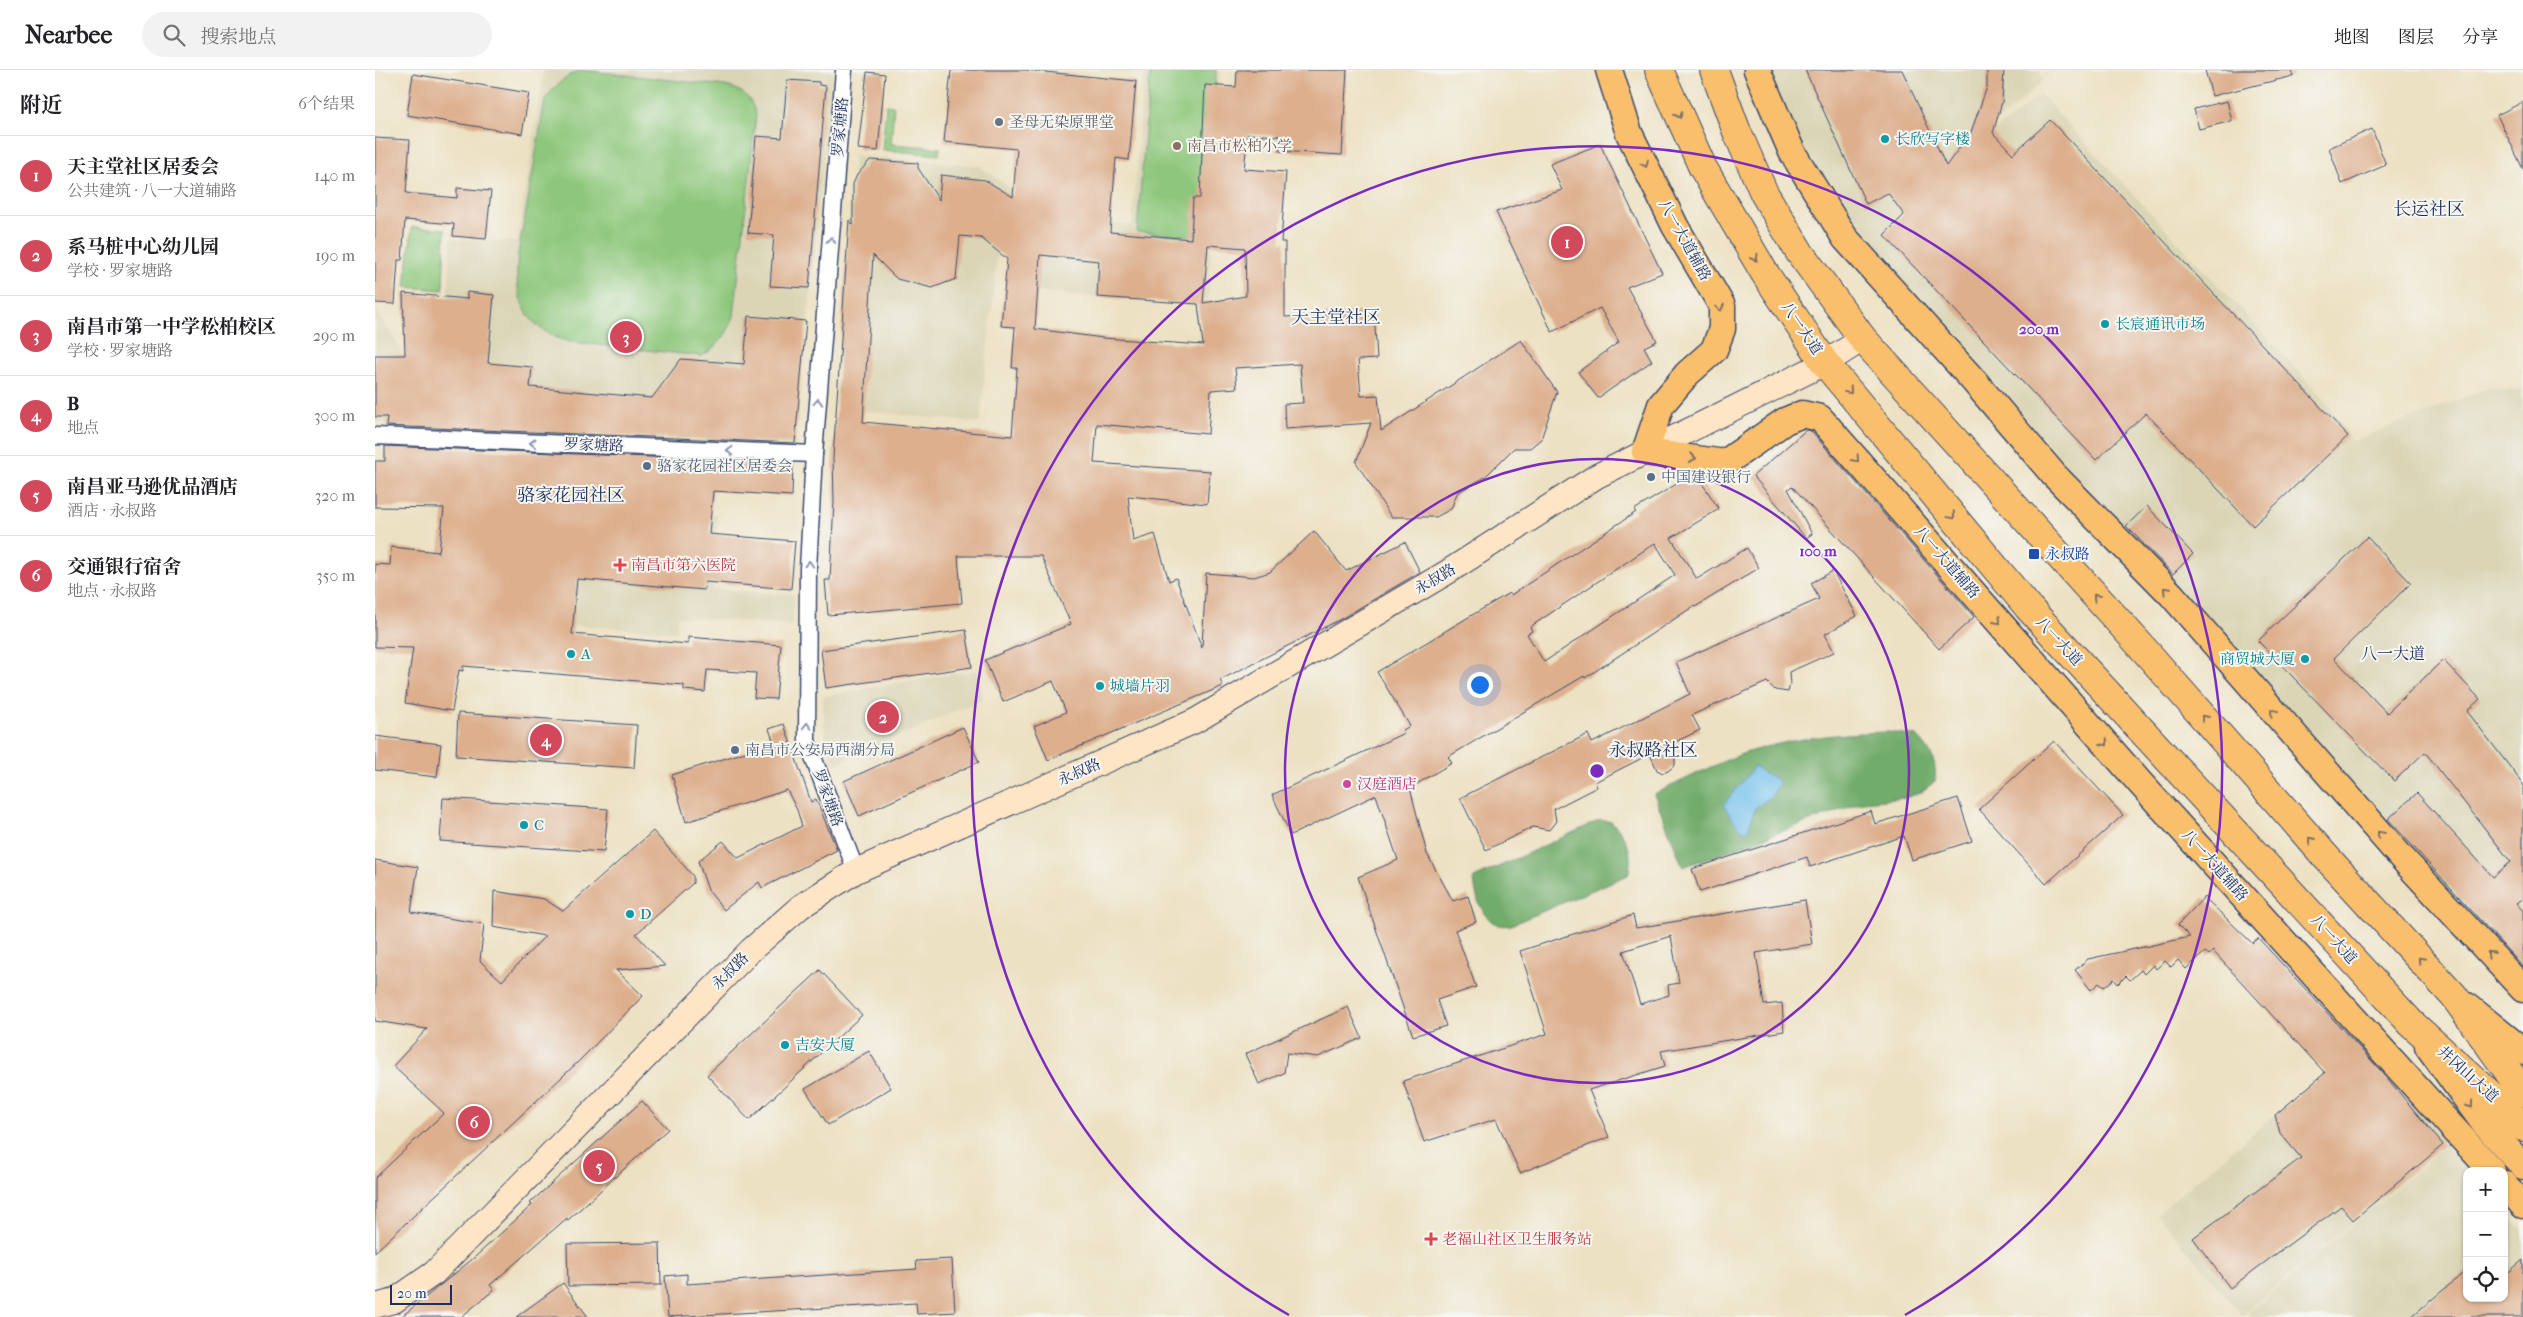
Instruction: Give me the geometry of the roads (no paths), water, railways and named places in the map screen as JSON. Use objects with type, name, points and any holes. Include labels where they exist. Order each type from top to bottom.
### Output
[{"type":"highway","name":"八一大道","points":[[1659,70],[1703,168],[1764,272],[1825,363],[2028,607],[2411,1023]]},
{"type":"highway","points":[[1714,70],[1737,132],[1764,193],[1800,253],[1863,339],[2155,663],[2325,856],[2454,996]]},
{"type":"highway","name":"井冈山大道","points":[[2454,996],[2515,1096],[2523,1127]]},
{"type":"highway","name":"井冈山大道","points":[[2411,1023],[2515,1096]]},
{"type":"main road","name":"八一大道辅路","points":[[1609,70],[1629,132],[1675,226],[1722,306],[1722,329],[1714,350],[1687,374],[1661,405],[1645,452],[1725,463],[1785,421],[1801,414],[1821,418],[2141,784],[2488,1167]]},
{"type":"main road","points":[[1757,70],[1792,152],[1845,238],[1974,381],[2054,475],[2171,594],[2390,845],[2523,990]]},
{"type":"main road","points":[[2454,996],[2523,1051]]},
{"type":"main road","name":"八一大道","points":[[2411,1023],[2483,1122],[2523,1166]]},
{"type":"main road","points":[[2508,1188],[2523,1205]]},
{"type":"street","name":"罗家塘路","points":[[845,70],[814,454],[808,569],[807,741],[856,871]]},
{"type":"street","name":"永叔路","points":[[375,1306],[393,1301],[434,1272],[751,950],[800,907],[856,871],[1195,721],[1446,573],[1597,476],[1825,363],[1863,339]]},
{"type":"street","name":"罗家塘路","points":[[375,436],[814,454]]},
{"type":"water","points":[[1754,766],[1780,782],[1771,797],[1755,808],[1748,830],[1742,830],[1734,822],[1724,805]]},
{"type":"place","name":"圣母无染原罪堂","points":[[999,122]]},
{"type":"place","name":"长欣写字楼","points":[[1885,139]]},
{"type":"place","name":"南昌市松柏小学","points":[[1177,146]]},
{"type":"place","name":"天主堂社区居委会","points":[[1567,242]]},
{"type":"place","name":"长宸通讯市场","points":[[2105,324]]},
{"type":"place","name":"南昌市第一中学松柏校区","points":[[626,337]]},
{"type":"place","name":"骆家花园社区居委会","points":[[647,466]]},
{"type":"place","name":"中国建设银行","points":[[1651,477]]},
{"type":"place","name":"永叔路","points":[[2034,554]]},
{"type":"place","name":"南昌市第六医院","points":[[620,565]]},
{"type":"place","name":"A","points":[[571,654]]},
{"type":"place","name":"商贸城大厦","points":[[2305,659]]},
{"type":"place","name":"城墙片羽","points":[[1100,686]]},
{"type":"place","name":"系马桩中心幼儿园","points":[[883,717]]},
{"type":"place","name":"B","points":[[546,740]]},
{"type":"place","name":"南昌市公安局西湖分局","points":[[735,750]]},
{"type":"place","name":"汉庭酒店","points":[[1347,784]]},
{"type":"place","name":"C","points":[[524,825]]},
{"type":"place","name":"D","points":[[630,914]]},
{"type":"place","name":"吉安大厦","points":[[785,1045]]},
{"type":"place","name":"交通银行宿舍","points":[[474,1122]]},
{"type":"place","name":"南昌亚马逊优品酒店","points":[[599,1166]]},
{"type":"place","name":"老福山社区卫生服务站","points":[[1431,1239]]},
{"type":"district","name":"长运社区","points":[[2429,209]]},
{"type":"district","name":"天主堂社区","points":[[1336,317]]},
{"type":"district","name":"骆家花园社区","points":[[571,495]]},
{"type":"district","name":"八一大道","points":[[2393,653]]},
{"type":"district","name":"永叔路社区","points":[[1653,750]]}]
